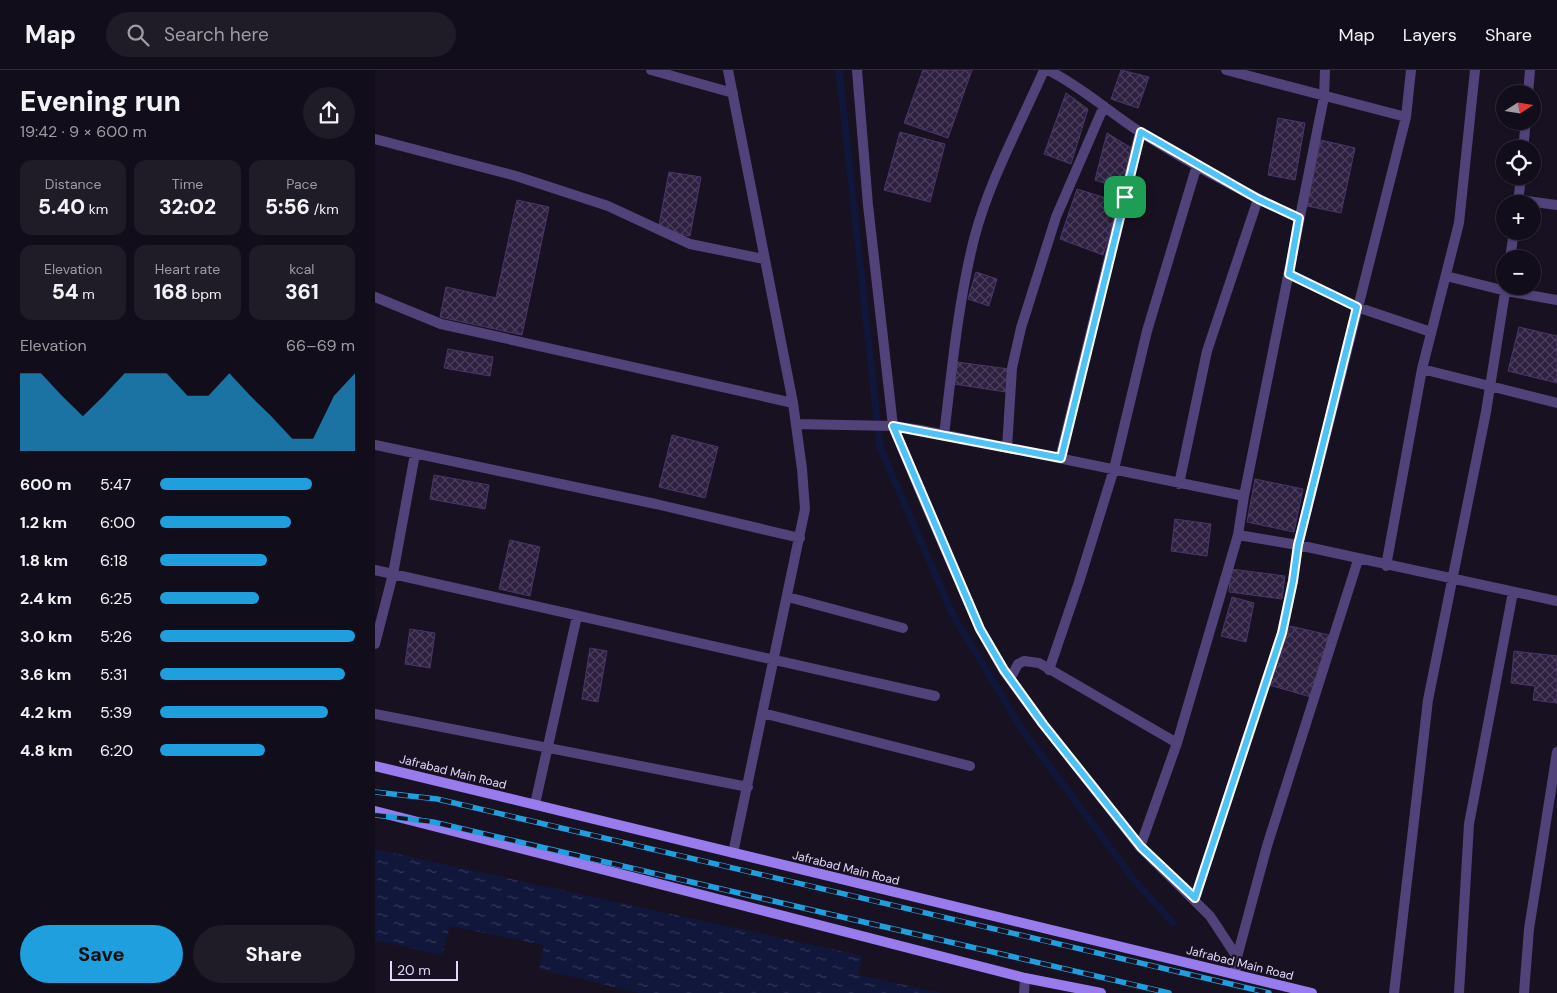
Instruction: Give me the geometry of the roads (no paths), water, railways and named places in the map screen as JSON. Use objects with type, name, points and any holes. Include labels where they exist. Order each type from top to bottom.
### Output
[{"type":"main road","name":"Jafrabad Main Road","points":[[375,766],[1312,993]]},
{"type":"main road","points":[[375,811],[1025,978],[1101,993]]},
{"type":"street","points":[[651,70],[733,93]]},
{"type":"street","points":[[728,70],[793,403],[805,509],[733,854]]},
{"type":"street","points":[[857,70],[888,426],[980,629],[1011,679],[1141,847],[1195,898],[1225,935],[1237,958]]},
{"type":"street","points":[[944,435],[954,349],[975,237],[994,183],[1044,70]]},
{"type":"street","points":[[1048,70],[1066,79],[1141,132],[1258,199],[1299,218]]},
{"type":"street","points":[[1226,70],[1406,117]]},
{"type":"street","points":[[1141,847],[1177,743],[1237,535],[1299,218],[1325,97],[1325,70]]},
{"type":"street","points":[[1195,898],[1282,633],[1293,581],[1298,545],[1406,117],[1411,70]]},
{"type":"street","points":[[1386,566],[1422,369],[1459,223],[1475,70]]},
{"type":"street","points":[[1529,85],[1530,70]]},
{"type":"street","points":[[1007,448],[1012,368],[1021,328],[1056,217],[1104,106]]},
{"type":"street","points":[[1061,458],[1141,132]]},
{"type":"street","points":[[375,139],[516,176],[608,206],[690,244],[764,259]]},
{"type":"street","points":[[1049,670],[1114,469],[1147,331],[1197,165]]},
{"type":"street","points":[[1179,484],[1207,351],[1258,199]]},
{"type":"street","points":[[1541,204],[1557,205]]},
{"type":"street","points":[[1289,274],[1357,307],[1431,332]]},
{"type":"street","points":[[1446,276],[1496,286]]},
{"type":"street","points":[[1394,993],[1428,700],[1453,580],[1505,295]]},
{"type":"street","points":[[1536,295],[1557,300]]},
{"type":"street","points":[[375,297],[441,324],[793,403]]},
{"type":"street","points":[[1422,369],[1557,403]]},
{"type":"street","points":[[796,424],[888,426],[1061,458],[1244,496]]},
{"type":"street","points":[[375,445],[800,538]]},
{"type":"street","points":[[375,644],[393,574],[415,454]]},
{"type":"street","points":[[1237,535],[1298,545],[1358,560],[1557,601]]},
{"type":"street","points":[[1235,974],[1237,958],[1267,846],[1358,560]]},
{"type":"street","points":[[375,570],[935,696]]},
{"type":"street","points":[[1459,993],[1469,824],[1513,592]]},
{"type":"street","points":[[788,597],[903,628]]},
{"type":"street","points":[[535,804],[577,616]]},
{"type":"street","points":[[1011,679],[1018,664],[1024,660],[1039,663],[1177,743]]},
{"type":"street","points":[[763,713],[970,766]]},
{"type":"street","points":[[375,714],[548,746],[747,787]]},
{"type":"street","points":[[1524,993],[1529,929],[1557,752]]},
{"type":"street","points":[[1023,993],[1025,978]]},
{"type":"water","points":[[375,849],[863,956],[858,975],[942,993],[639,993],[539,969],[544,945],[450,926],[442,955],[375,940]]},
{"type":"waterway","points":[[839,70],[880,447],[953,615],[1023,731],[1135,881],[1173,923]]},
{"type":"railway","points":[[375,792],[437,799],[1269,993]]},
{"type":"railway","points":[[375,815],[433,822],[1169,993]]}]
